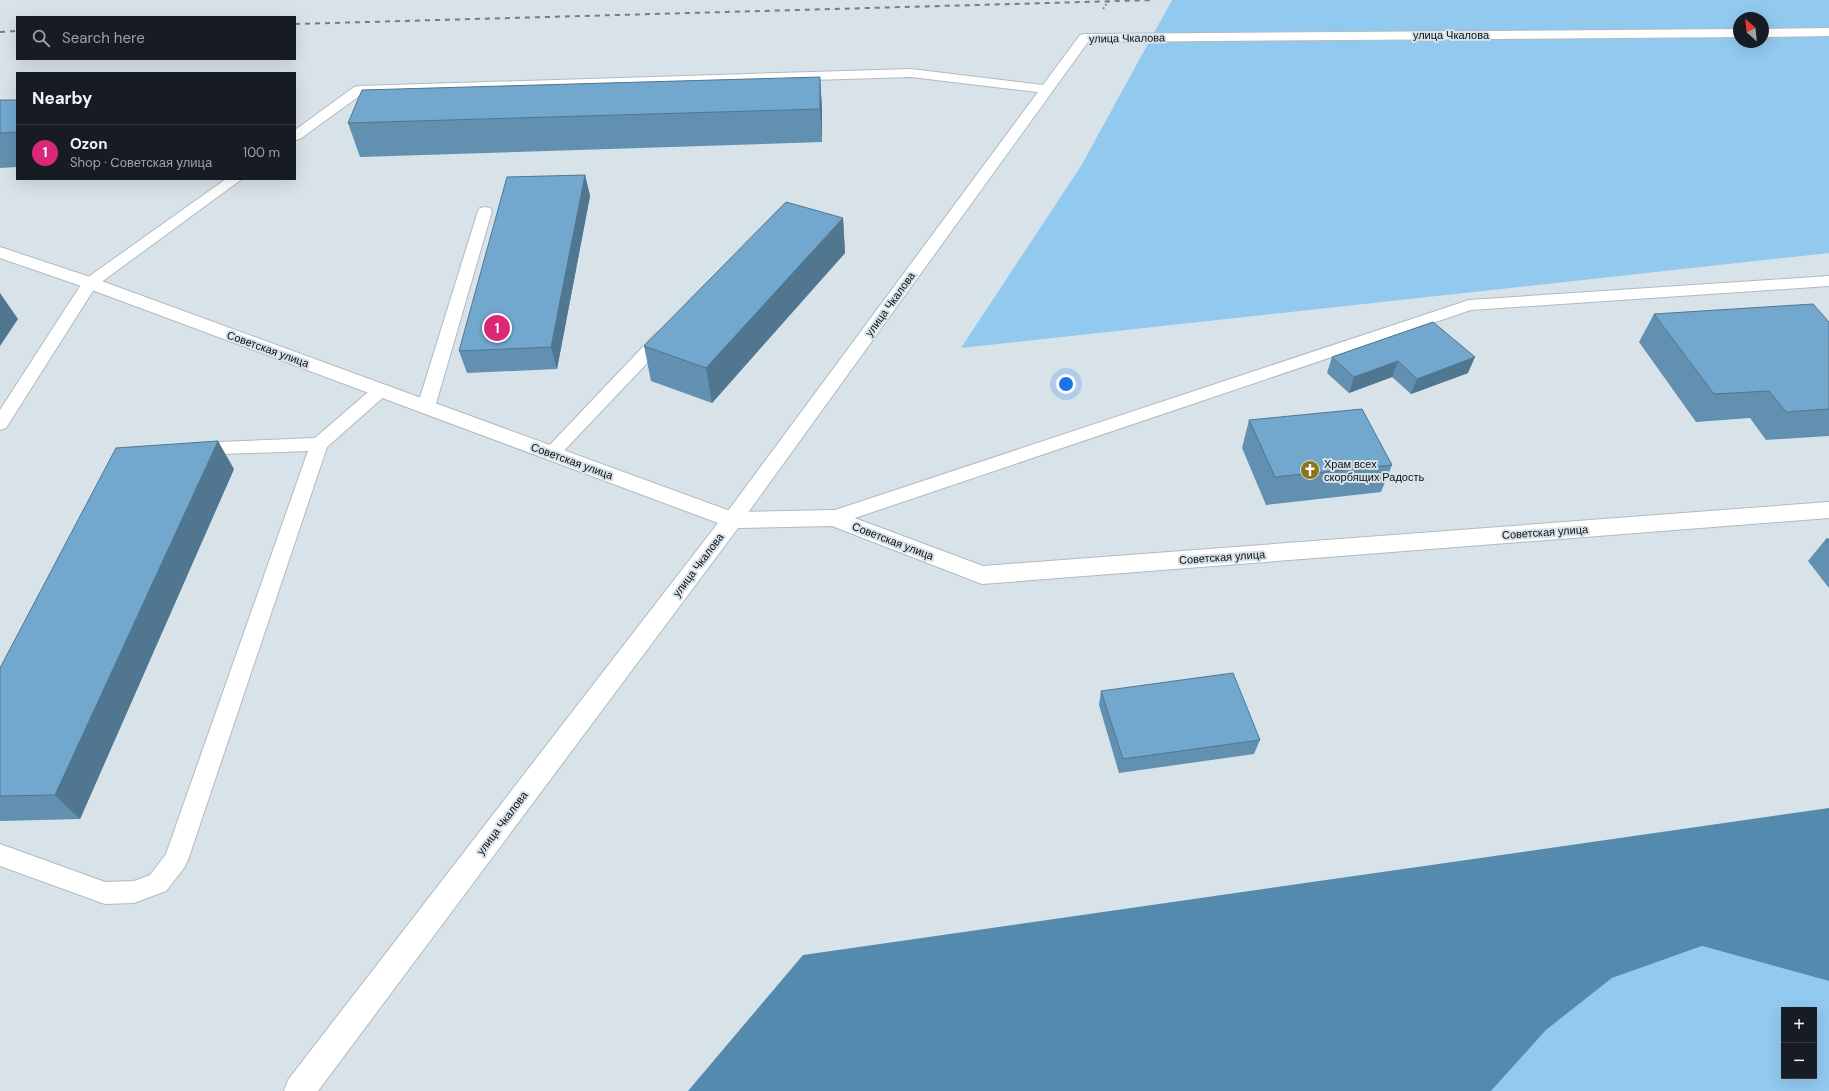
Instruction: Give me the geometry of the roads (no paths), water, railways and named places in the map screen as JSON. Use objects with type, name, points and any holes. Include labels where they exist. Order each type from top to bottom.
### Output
[{"type":"street","name":"Советская улица","points":[[0,252],[90,283],[732,520],[833,518],[982,575],[1829,510]]},
{"type":"street","name":"улица Чкалова","points":[[299,1091],[732,520]]},
{"type":"lane","points":[[1769,33],[1829,32]]},
{"type":"lane","name":"улица Чкалова","points":[[732,520],[1084,38],[1733,33]]},
{"type":"lane","points":[[296,135],[359,90],[911,72],[1047,89]]},
{"type":"lane","points":[[0,424],[90,283],[234,180]]},
{"type":"lane","points":[[426,407],[485,211]]},
{"type":"lane","points":[[833,518],[1469,305],[1829,281]]},
{"type":"lane","points":[[551,454],[675,323]]},
{"type":"lane","points":[[0,855],[105,893],[134,892],[158,883],[176,860],[319,444],[381,390]]},
{"type":"lane","points":[[178,450],[319,444]]},
{"type":"railway","points":[[296,24],[1155,0]]},
{"type":"railway","points":[[0,32],[16,31]]},
{"type":"place","name":"Ozon","points":[[497,328]]},
{"type":"place","name":"Храм всех скорбящих Радость","points":[[1310,470]]}]
